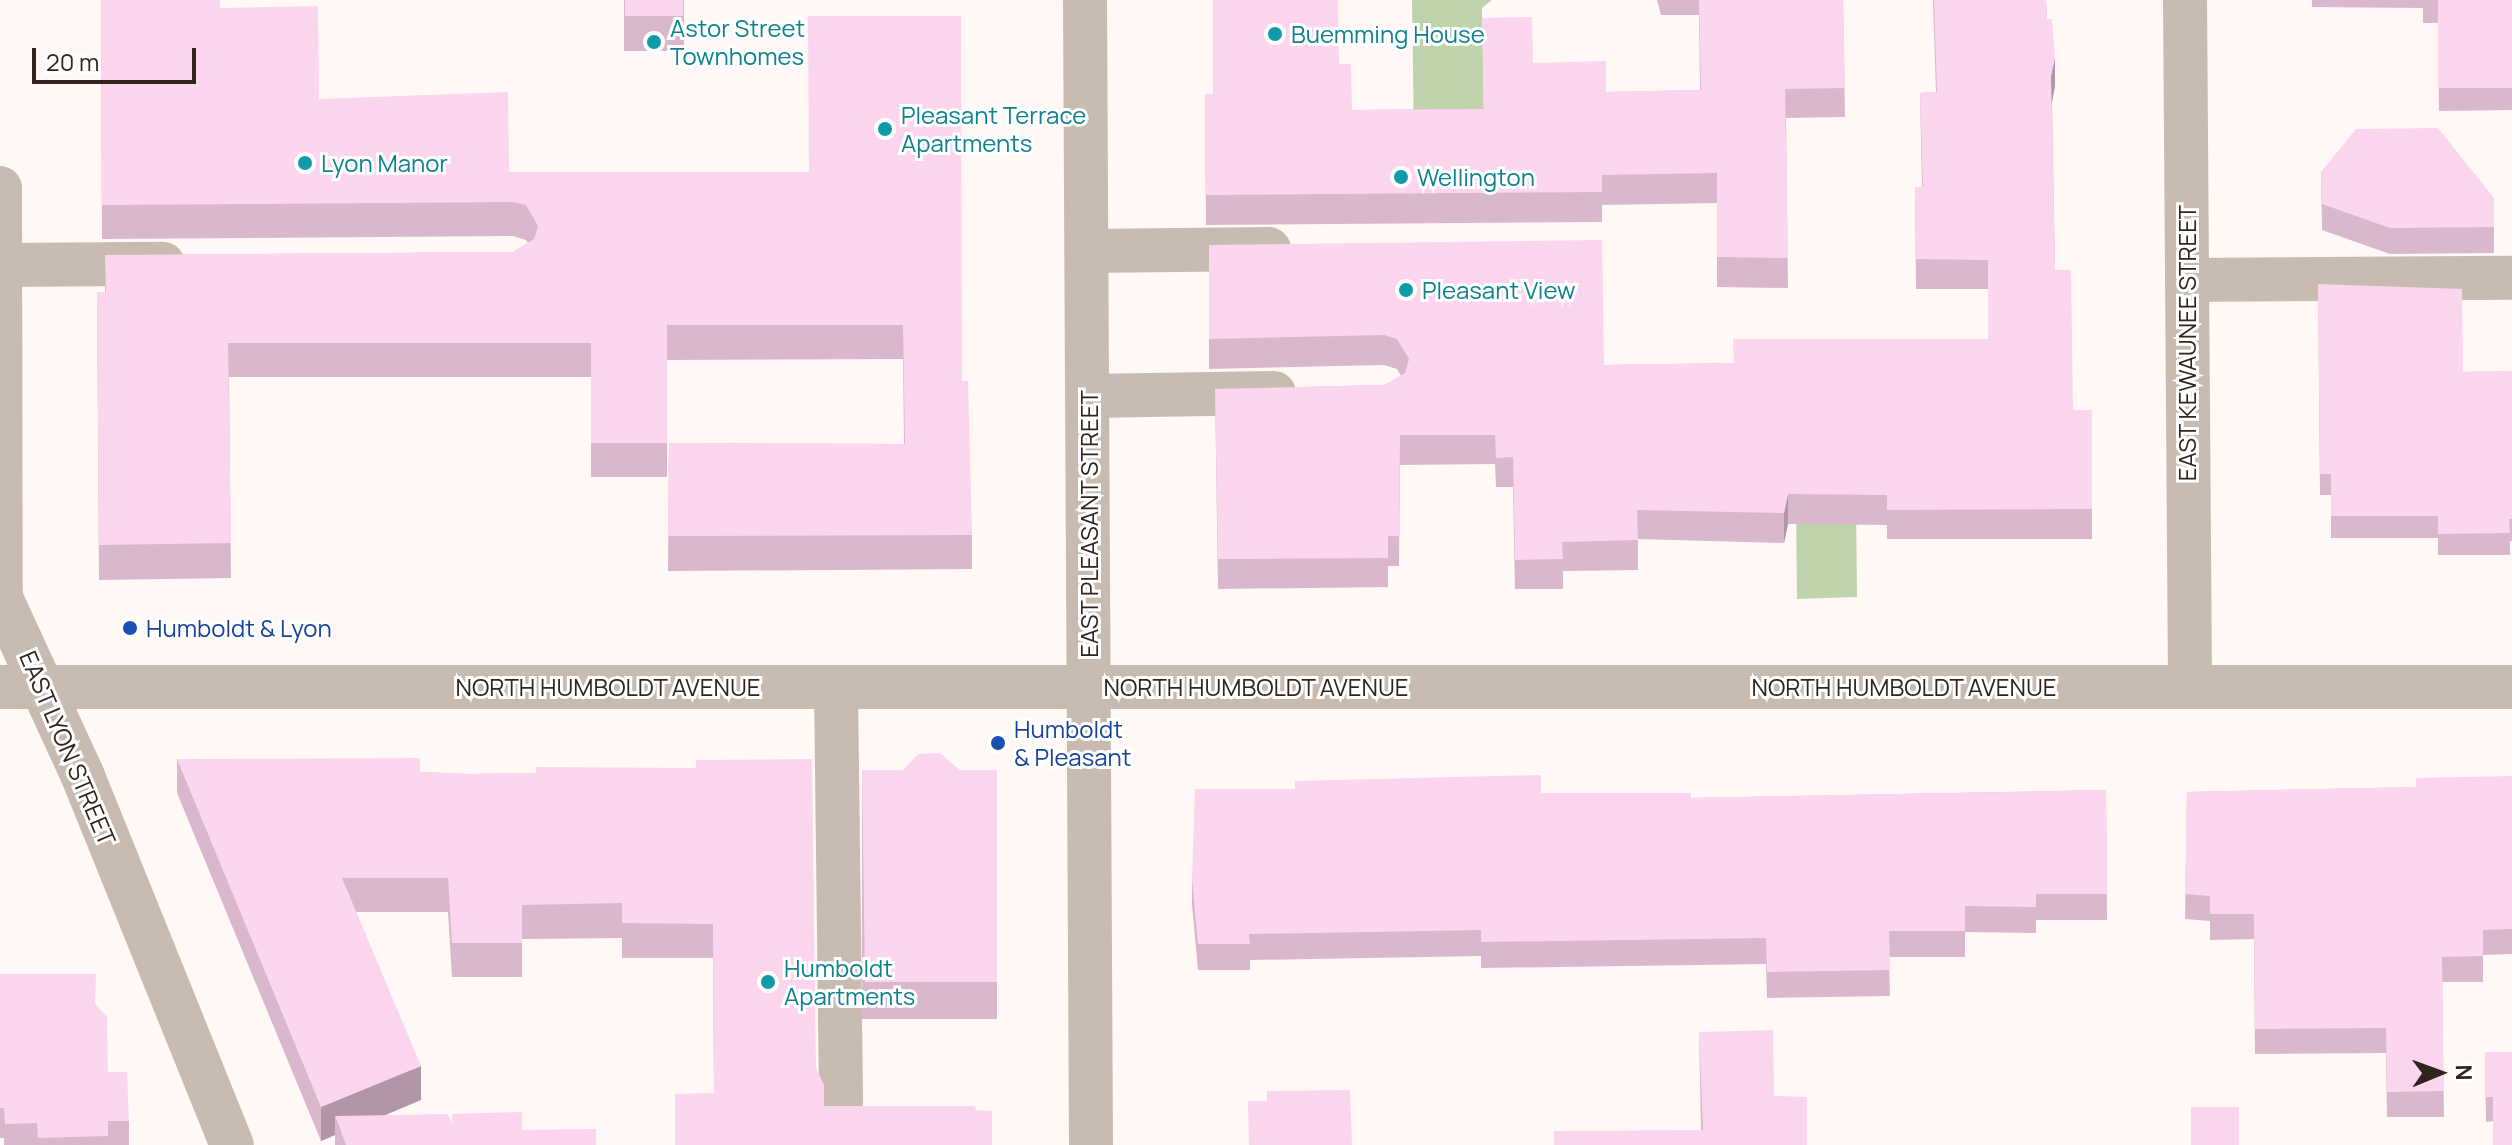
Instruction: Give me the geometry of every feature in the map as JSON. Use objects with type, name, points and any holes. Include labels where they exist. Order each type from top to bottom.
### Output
[{"type":"street","name":"EAST PLEASANT STREET","points":[[1085,0],[1091,1145]]},
{"type":"street","name":"EAST KEWAUNEE STREET","points":[[2185,0],[2190,687]]},
{"type":"street","name":"EAST LYON STREET","points":[[0,188],[1,598],[44,687],[232,1145]]},
{"type":"street","points":[[1087,251],[1315,248]]},
{"type":"street","points":[[1,265],[202,264]]},
{"type":"street","points":[[2187,280],[2512,278]]},
{"type":"street","points":[[1088,396],[1309,392]]},
{"type":"street","name":"NORTH HUMBOLDT AVENUE","points":[[0,687],[2512,687]]},
{"type":"street","points":[[836,687],[841,1102]]},
{"type":"green space","points":[[1412,0],[1492,0],[1482,8],[1484,122],[1414,139]]},
{"type":"green space","points":[[1795,407],[1856,501],[1857,597],[1797,599]]},
{"type":"building","points":[[101,0],[220,0],[220,8],[318,6],[319,99],[508,92],[509,172],[809,172],[808,16],[961,16],[962,381],[968,381],[972,535],[668,536],[669,443],[905,444],[903,325],[667,325],[667,443],[591,443],[591,343],[228,343],[231,543],[99,545],[97,292],[106,292],[105,255],[513,252],[534,239],[538,226],[526,205],[513,202],[102,205]]},
{"type":"building","points":[[625,0],[683,0],[683,16],[625,16]]},
{"type":"building","points":[[1213,0],[1338,0],[1339,64],[1351,64],[1352,110],[1484,109],[1482,18],[1532,17],[1533,63],[1606,61],[1606,92],[1701,90],[1699,0],[1843,0],[1845,88],[1785,89],[1788,258],[1717,257],[1717,173],[1602,175],[1602,192],[1206,195],[1205,94],[1213,94]]},
{"type":"building","points":[[1934,0],[2046,0],[2047,19],[2052,19],[2055,57],[2051,76],[2055,270],[2071,270],[2073,410],[2092,410],[2092,509],[1887,510],[1887,495],[1788,494],[1784,513],[1637,510],[1638,540],[1562,542],[1563,559],[1515,560],[1513,457],[1496,458],[1495,435],[1400,435],[1399,536],[1388,536],[1388,558],[1218,559],[1215,389],[1384,385],[1405,373],[1409,359],[1397,339],[1384,335],[1209,339],[1209,245],[1602,240],[1604,365],[1734,363],[1733,339],[1988,339],[1988,260],[1916,259],[1915,187],[1923,187],[1920,93],[1937,92]]},
{"type":"building","points":[[2438,0],[2512,0],[2512,88],[2438,88]]},
{"type":"building","points":[[2438,128],[2494,198],[2494,227],[2390,228],[2322,204],[2321,172],[2356,129]]},
{"type":"building","points":[[2318,284],[2462,289],[2463,372],[2512,371],[2510,533],[2438,534],[2438,516],[2331,516],[2331,474],[2320,474]]},
{"type":"building","points":[[940,753],[960,770],[997,770],[997,982],[865,982],[862,770],[903,770],[918,754]]},
{"type":"building","points":[[420,758],[420,772],[468,774],[536,773],[536,767],[696,768],[696,760],[812,759],[816,1068],[824,1085],[824,1106],[975,1106],[976,1110],[992,1111],[992,1145],[675,1145],[675,1094],[714,1093],[713,924],[622,923],[622,903],[522,905],[522,943],[452,943],[448,878],[342,878],[421,1066],[321,1107],[177,759]]},
{"type":"building","points":[[1541,775],[1541,793],[1691,793],[1691,798],[2106,790],[2107,894],[2036,894],[2036,907],[1965,906],[1965,931],[1889,931],[1890,970],[1767,972],[1766,938],[1481,942],[1481,930],[1249,934],[1250,944],[1198,944],[1192,879],[1195,789],[1295,789],[1295,781]]},
{"type":"building","points":[[2512,776],[2512,929],[2483,930],[2483,956],[2442,957],[2444,1091],[2387,1092],[2386,1028],[2255,1029],[2254,914],[2210,914],[2210,896],[2185,894],[2187,792],[2416,787],[2416,778]]},
{"type":"building","points":[[0,974],[96,974],[95,1004],[107,1017],[108,1072],[127,1072],[129,1121],[108,1121],[108,1136],[38,1138],[37,1123],[5,1124],[4,1108],[0,1108]]},
{"type":"building","points":[[1773,1030],[1774,1096],[1807,1097],[1807,1145],[1554,1145],[1554,1131],[1703,1130],[1699,1032]]},
{"type":"building","points":[[2485,1052],[2512,1052],[2512,1145],[2493,1145],[2493,1097],[2486,1097]]},
{"type":"building","points":[[1350,1090],[1352,1145],[1249,1145],[1248,1101],[1267,1101],[1267,1091]]},
{"type":"building","points":[[2191,1107],[2239,1107],[2239,1145],[2191,1145]]},
{"type":"building","points":[[522,1112],[522,1130],[596,1129],[596,1145],[346,1145],[335,1116],[448,1114],[452,1124],[452,1114]]},
{"type":"place","name":"Buemming House","points":[[1275,34]]},
{"type":"place","name":"Astor Street Townhomes","points":[[654,42]]},
{"type":"place","name":"Pleasant Terrace Apartments","points":[[885,129]]},
{"type":"place","name":"Lyon Manor","points":[[305,163]]},
{"type":"place","name":"Wellington","points":[[1401,177]]},
{"type":"place","name":"Pleasant View","points":[[1406,290]]},
{"type":"place","name":"Humboldt & Lyon","points":[[130,628]]},
{"type":"place","name":"Humboldt & Pleasant","points":[[998,743]]},
{"type":"place","name":"Humboldt Apartments","points":[[768,982]]}]
